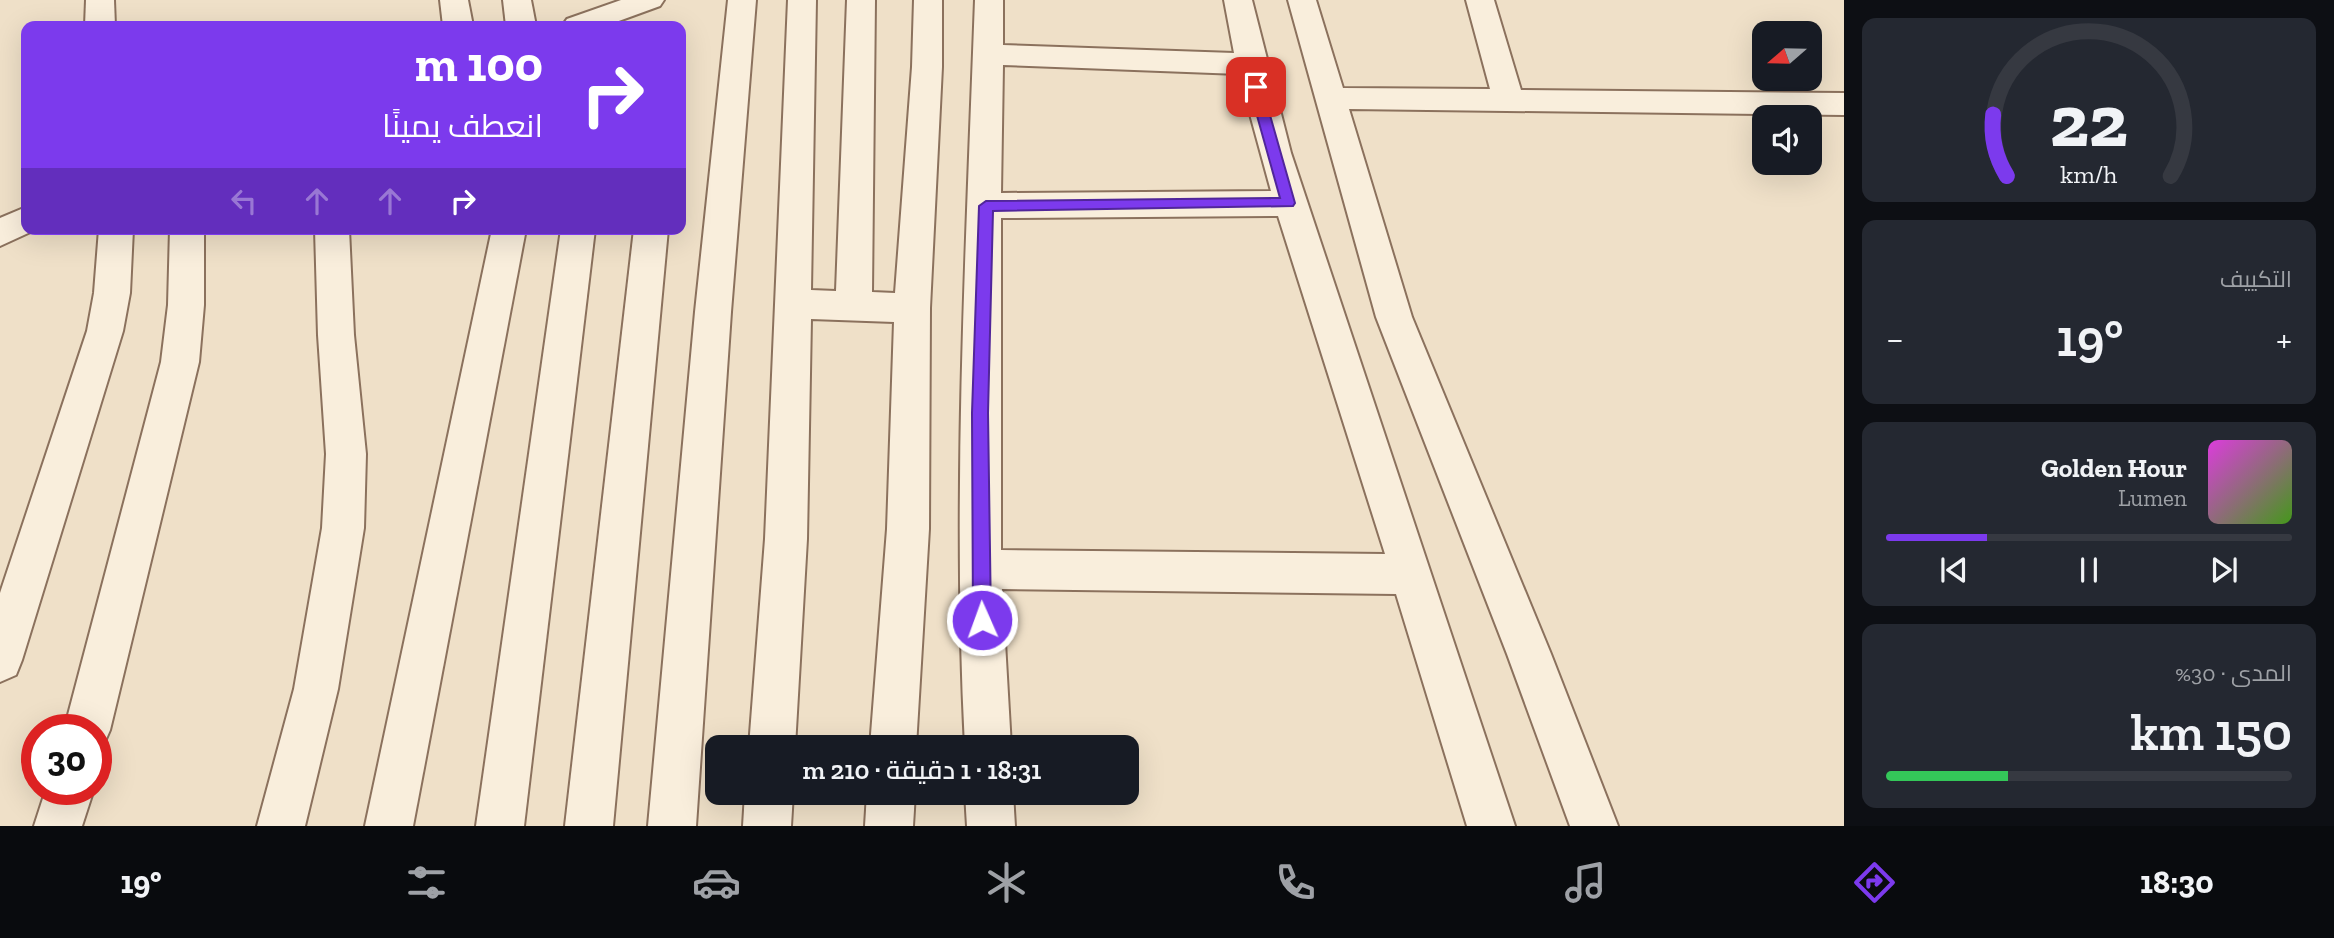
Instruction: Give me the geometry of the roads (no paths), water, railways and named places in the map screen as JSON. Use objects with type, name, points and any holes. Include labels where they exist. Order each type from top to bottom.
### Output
[{"type":"street","points":[[100,21],[102,0]]},
{"type":"street","points":[[454,0],[457,21]]},
{"type":"street","points":[[517,0],[520,21]]},
{"type":"street","points":[[672,826],[713,312],[742,0]]},
{"type":"street","points":[[773,735],[786,539],[802,0]]},
{"type":"street","points":[[854,304],[862,0]]},
{"type":"street","points":[[894,735],[908,529],[912,308],[927,68],[928,0]]},
{"type":"street","points":[[987,735],[980,569],[980,413],[989,0]]},
{"type":"street","points":[[1238,0],[1250,64],[1289,203],[1357,400],[1491,826]]},
{"type":"street","points":[[1302,0],[1394,317],[1524,641],[1594,826]]},
{"type":"street","points":[[1480,0],[1508,100]]},
{"type":"street","points":[[610,21],[649,1],[661,21]]},
{"type":"street","points":[[988,54],[1250,64]]},
{"type":"street","points":[[1329,98],[1844,104]]},
{"type":"street","points":[[986,206],[1289,203]]},
{"type":"street","points":[[0,233],[21,222]]},
{"type":"street","points":[[0,660],[105,331],[112,293],[116,235]]},
{"type":"street","points":[[91,714],[180,362],[186,305],[187,235]]},
{"type":"street","points":[[281,826],[316,689],[342,528],[346,454],[336,334],[332,235]]},
{"type":"street","points":[[389,826],[508,235]]},
{"type":"street","points":[[500,826],[577,235]]},
{"type":"street","points":[[589,826],[650,235]]},
{"type":"street","points":[[794,304],[912,308]]},
{"type":"street","points":[[980,569],[1410,574]]},
{"type":"street","points":[[58,826],[65,805]]},
{"type":"street","points":[[767,826],[768,805]]},
{"type":"street","points":[[889,826],[890,805]]},
{"type":"street","points":[[990,805],[991,826]]}]
